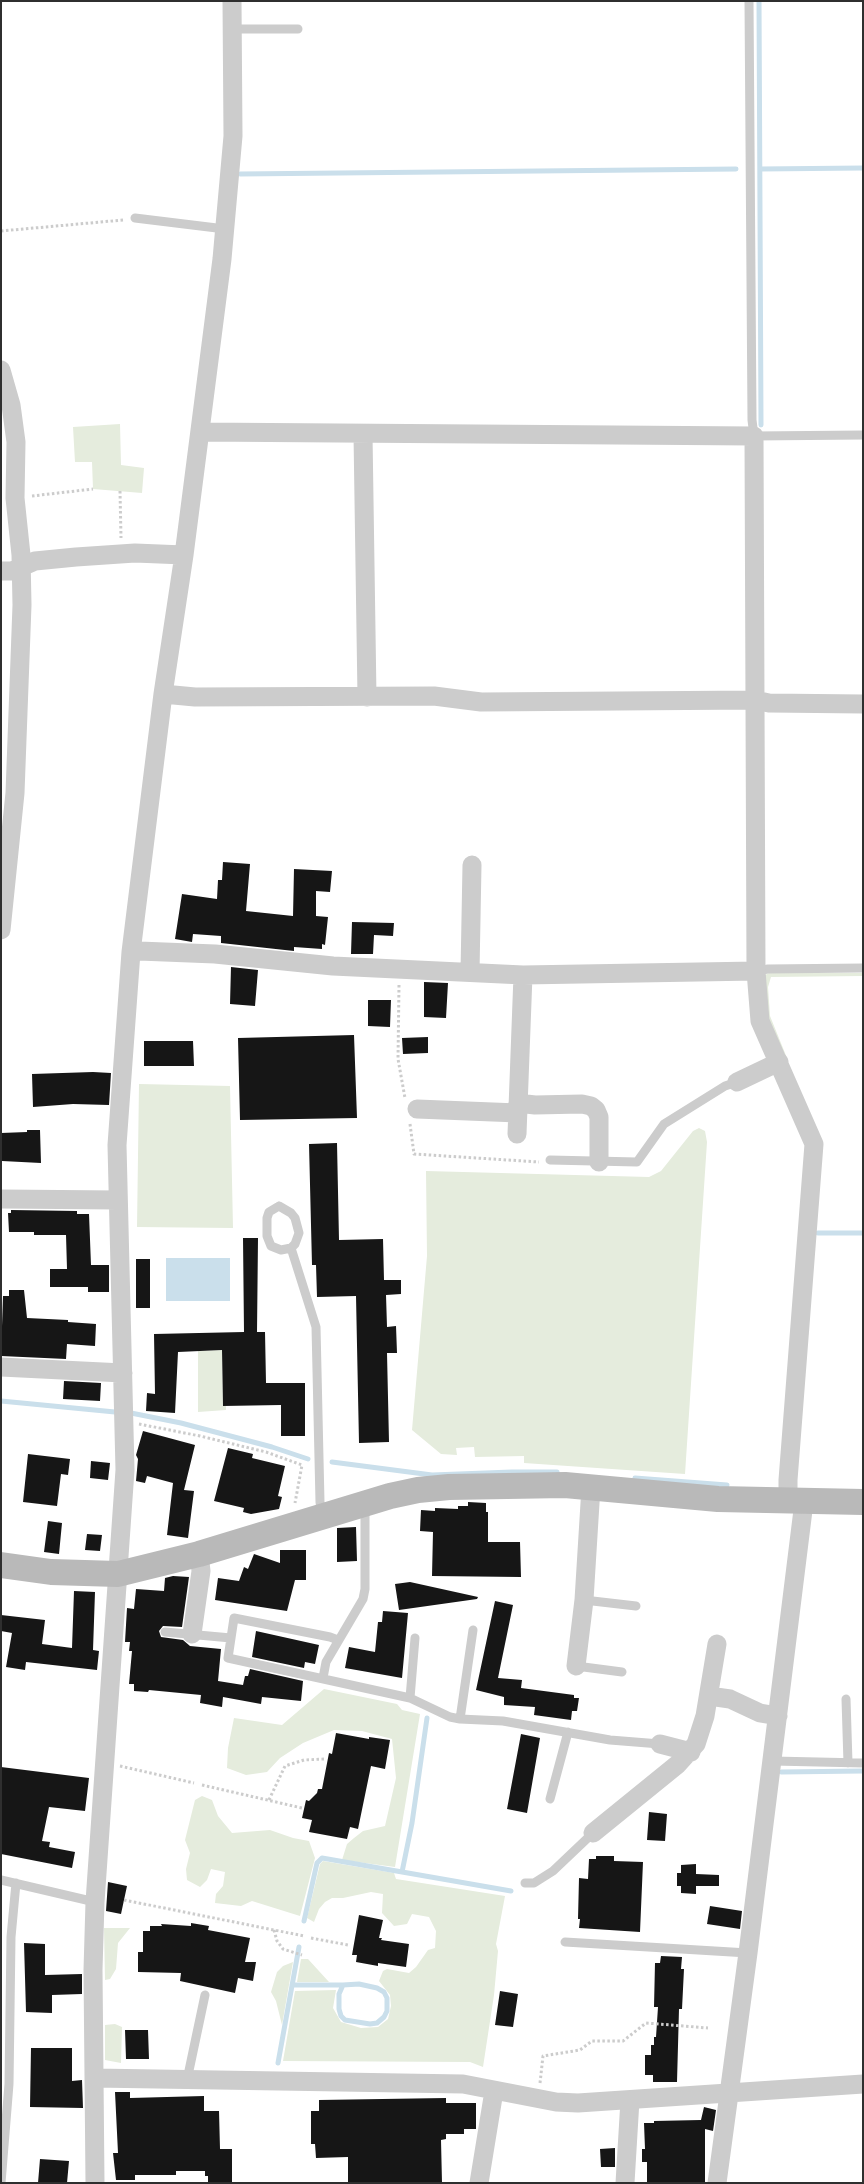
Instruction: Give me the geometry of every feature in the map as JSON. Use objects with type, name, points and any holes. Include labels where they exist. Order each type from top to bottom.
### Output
[{"type":"street","points":[[95,2183],[93,1970],[95,1902],[124,1488],[124,1373],[117,1145],[131,952],[162,694],[184,555],[225,229],[233,136],[232,1]]},
{"type":"street","points":[[1,370],[12,405],[16,442],[15,498],[22,605],[15,793],[1,930]]},
{"type":"street","points":[[200,432],[754,436],[756,971],[760,1021],[814,1144],[788,1480],[796,1502],[778,1716],[717,2183]]},
{"type":"street","points":[[363,434],[367,697]]},
{"type":"street","points":[[1,572],[12,571],[35,561],[122,554],[184,555]]},
{"type":"street","points":[[162,694],[195,697],[434,696],[481,702],[755,700],[769,703],[863,704]]},
{"type":"street","points":[[470,972],[472,864]]},
{"type":"street","points":[[131,952],[140,950],[215,954],[333,966],[523,975],[756,971]]},
{"type":"street","points":[[517,1134],[523,975]]},
{"type":"street","points":[[737,1082],[779,1062]]},
{"type":"street","points":[[417,1109],[518,1108],[535,1105],[582,1104],[591,1106],[599,1117],[600,1162]]},
{"type":"street","points":[[1,1199],[118,1200]]},
{"type":"street","points":[[1,1367],[124,1373]]},
{"type":"street","points":[[1,1566],[51,1572],[118,1574],[199,1554],[365,1503],[418,1490],[449,1487],[543,1484],[718,1499],[863,1502]]},
{"type":"street","points":[[576,1666],[584,1600],[591,1487]]},
{"type":"street","points":[[192,1634],[201,1571],[199,1554]]},
{"type":"street","points":[[593,1833],[691,1752],[696,1744],[705,1716],[717,1644]]},
{"type":"street","points":[[709,1696],[730,1699],[760,1713],[778,1716]]},
{"type":"street","points":[[660,1744],[691,1752]]},
{"type":"street","points":[[95,2078],[463,2084],[539,2099],[578,2102],[863,2084]]},
{"type":"street","points":[[479,2183],[494,2090]]},
{"type":"street","points":[[625,2183],[630,2100]]},
{"type":"lane","points":[[749,1],[752,410],[754,436],[863,435]]},
{"type":"lane","points":[[232,29],[298,29]]},
{"type":"lane","points":[[135,218],[225,229]]},
{"type":"lane","points":[[756,971],[863,968]]},
{"type":"lane","points":[[550,1160],[638,1162],[664,1124],[725,1086],[737,1082]]},
{"type":"lane","points":[[279,1206],[285,1208],[295,1218],[299,1233],[295,1244],[291,1248],[281,1250],[268,1242],[267,1218],[274,1208],[279,1206]]},
{"type":"lane","points":[[291,1248],[316,1327],[320,1502],[322,1516]]},
{"type":"lane","points":[[323,1678],[326,1662],[364,1599],[365,1503]]},
{"type":"lane","points":[[584,1600],[636,1606]]},
{"type":"lane","points":[[338,1640],[330,1636],[234,1618],[228,1658],[410,1698],[460,1720],[503,1721],[610,1740],[660,1744]]},
{"type":"lane","points":[[460,1720],[474,1630]]},
{"type":"lane","points":[[165,1632],[231,1638]]},
{"type":"lane","points":[[410,1698],[415,1638]]},
{"type":"lane","points":[[576,1666],[622,1672]]},
{"type":"lane","points":[[846,1699],[848,1763]]},
{"type":"lane","points":[[550,1799],[568,1732]]},
{"type":"lane","points":[[773,1761],[863,1763]]},
{"type":"lane","points":[[525,1883],[534,1883],[553,1871],[593,1833]]},
{"type":"lane","points":[[1,1880],[95,1902]]},
{"type":"lane","points":[[1,2183],[9,2084],[11,1937],[16,1883]]},
{"type":"lane","points":[[565,1942],[748,1953]]},
{"type":"lane","points":[[187,2080],[205,1995]]},
{"type":"path","points":[[1,231],[135,218]]},
{"type":"path","points":[[15,498],[93,489]]},
{"type":"path","points":[[120,491],[122,554]]},
{"type":"path","points":[[124,1422],[219,1440],[266,1452],[302,1465],[294,1509],[296,1524]]},
{"type":"path","points":[[268,1800],[285,1766],[304,1760],[324,1759]]},
{"type":"path","points":[[105,1763],[194,1783]]},
{"type":"path","points":[[202,1785],[302,1808]]},
{"type":"path","points":[[124,1900],[304,1936]]},
{"type":"path","points":[[274,1930],[280,1945],[293,1953],[302,1955]]},
{"type":"path","points":[[311,1938],[348,1945]]},
{"type":"path","points":[[539,2099],[542,2056],[580,2050],[592,2041],[623,2041],[646,2023],[708,2028]]},
{"type":"green space","points":[[120,424],[121,465],[144,468],[142,493],[93,489],[92,462],[75,462],[73,427]]},
{"type":"green space","points":[[769,973],[863,973],[863,976],[771,977],[768,987],[770,1016],[787,1061],[767,1019],[765,975]]},
{"type":"green space","points":[[139,1084],[230,1086],[233,1228],[137,1227]]},
{"type":"green space","points":[[699,1128],[705,1131],[707,1142],[685,1474],[524,1463],[524,1456],[475,1457],[474,1447],[456,1448],[457,1455],[441,1454],[412,1430],[427,1256],[426,1171],[649,1177],[661,1171],[693,1131]]},
{"type":"green space","points":[[222,1350],[223,1406],[226,1406],[226,1410],[198,1412],[198,1351]]},
{"type":"green space","points":[[324,1689],[397,1704],[402,1710],[420,1714],[395,1867],[342,1860],[347,1844],[354,1838],[363,1831],[385,1826],[396,1778],[392,1739],[362,1731],[334,1730],[303,1743],[280,1758],[267,1772],[246,1775],[227,1768],[228,1748],[234,1718],[282,1725]]},
{"type":"green space","points":[[202,1796],[212,1800],[218,1816],[232,1833],[270,1830],[309,1841],[315,1858],[300,1916],[252,1901],[241,1906],[215,1903],[216,1894],[223,1886],[225,1872],[211,1869],[207,1880],[200,1887],[187,1880],[186,1869],[190,1853],[185,1840],[195,1800]]},
{"type":"green space","points":[[323,1861],[394,1873],[396,1879],[505,1896],[496,1944],[498,1951],[494,1995],[483,2067],[470,2062],[283,2061],[295,1991],[336,1990],[333,2008],[341,2022],[361,2028],[378,2027],[388,2019],[391,2006],[390,1995],[379,1981],[383,1971],[387,1969],[409,1973],[416,1967],[428,1950],[435,1948],[436,1931],[429,1917],[412,1914],[407,1924],[394,1926],[382,1913],[383,1894],[371,1892],[343,1898],[332,1898],[319,1909],[314,1922],[307,1918],[320,1864]]},
{"type":"green space","points":[[104,1928],[130,1928],[118,1943],[116,1969],[110,1979],[105,1980]]},
{"type":"green space","points":[[301,1959],[308,1959],[329,1982],[297,1982]]},
{"type":"green space","points":[[293,1962],[282,2025],[276,2001],[271,1992],[277,1972],[283,1966]]},
{"type":"green space","points":[[115,2024],[122,2027],[121,2063],[105,2060],[105,2025]]},
{"type":"water","points":[[166,1258],[230,1258],[230,1301],[166,1301]]},
{"type":"building","points":[[223,862],[250,864],[246,911],[293,916],[294,869],[332,871],[330,892],[316,891],[316,916],[328,917],[325,945],[322,944],[322,949],[294,947],[294,951],[221,943],[221,936],[193,934],[192,942],[175,939],[182,894],[217,899],[218,880],[222,880]]},
{"type":"building","points":[[352,922],[394,923],[393,936],[374,935],[373,954],[351,954]]},
{"type":"building","points":[[231,967],[258,970],[255,1006],[230,1004]]},
{"type":"building","points":[[424,982],[448,983],[446,1018],[424,1017]]},
{"type":"building","points":[[368,1000],[391,1000],[390,1027],[368,1026]]},
{"type":"building","points":[[354,1035],[357,1118],[240,1120],[238,1038]]},
{"type":"building","points":[[428,1037],[428,1053],[403,1054],[402,1038]]},
{"type":"building","points":[[144,1041],[193,1041],[194,1066],[144,1066]]},
{"type":"building","points":[[111,1073],[109,1105],[73,1104],[33,1107],[32,1074]]},
{"type":"building","points":[[27,1130],[40,1130],[41,1163],[2,1161],[1,1133],[27,1132]]},
{"type":"building","points":[[337,1143],[339,1240],[383,1239],[384,1280],[401,1280],[401,1294],[386,1295],[387,1327],[396,1326],[397,1353],[387,1353],[389,1442],[359,1443],[356,1296],[317,1297],[316,1265],[312,1265],[309,1144]]},
{"type":"building","points":[[11,1210],[77,1211],[77,1214],[89,1214],[91,1265],[109,1265],[109,1292],[88,1292],[88,1287],[50,1287],[50,1269],[67,1269],[66,1235],[34,1235],[34,1232],[9,1232],[8,1213],[11,1213]]},
{"type":"building","points":[[243,1238],[258,1238],[257,1332],[265,1332],[266,1383],[305,1383],[305,1436],[281,1436],[281,1405],[223,1406],[222,1350],[178,1352],[175,1413],[146,1411],[147,1393],[155,1394],[154,1334],[244,1332]]},
{"type":"building","points":[[136,1259],[150,1259],[150,1308],[136,1308]]},
{"type":"building","points":[[9,1290],[24,1290],[27,1318],[68,1320],[68,1322],[96,1324],[95,1346],[67,1344],[66,1359],[1,1356],[3,1296],[9,1296]]},
{"type":"building","points":[[64,1381],[101,1383],[100,1401],[63,1399]]},
{"type":"building","points":[[143,1431],[195,1445],[184,1490],[194,1491],[188,1538],[167,1535],[173,1483],[147,1476],[145,1483],[136,1481],[138,1459],[136,1455]]},
{"type":"building","points":[[228,1448],[253,1454],[252,1458],[285,1466],[278,1496],[282,1497],[279,1509],[251,1514],[243,1512],[244,1508],[214,1501]]},
{"type":"building","points":[[28,1454],[70,1459],[68,1475],[61,1474],[57,1506],[23,1502]]},
{"type":"building","points":[[91,1461],[110,1463],[108,1480],[90,1478]]},
{"type":"building","points":[[468,1502],[486,1503],[486,1512],[488,1512],[488,1542],[520,1542],[521,1577],[432,1576],[433,1532],[420,1531],[421,1510],[435,1511],[435,1508],[458,1509],[458,1506],[468,1506]]},
{"type":"building","points":[[48,1521],[62,1523],[59,1554],[44,1552]]},
{"type":"building","points":[[356,1527],[357,1561],[337,1562],[337,1528]]},
{"type":"building","points":[[87,1534],[102,1535],[100,1551],[85,1550]]},
{"type":"building","points":[[280,1550],[306,1550],[306,1580],[295,1580],[287,1611],[215,1600],[218,1578],[239,1581],[244,1567],[248,1569],[254,1554],[280,1563]]},
{"type":"building","points":[[173,1576],[189,1577],[182,1627],[163,1626],[159,1631],[161,1637],[183,1640],[190,1646],[221,1649],[218,1681],[243,1685],[245,1676],[248,1676],[250,1669],[303,1681],[301,1701],[262,1697],[261,1704],[223,1697],[222,1707],[200,1703],[201,1695],[149,1690],[148,1692],[134,1691],[134,1684],[129,1684],[132,1651],[129,1651],[130,1642],[125,1642],[127,1608],[134,1609],[136,1589],[164,1591],[165,1578]]},
{"type":"building","points":[[410,1582],[478,1597],[477,1599],[399,1610],[395,1584]]},
{"type":"building","points":[[74,1591],[95,1592],[93,1650],[99,1651],[97,1670],[26,1662],[25,1670],[6,1667],[12,1633],[1,1631],[1,1615],[45,1620],[42,1644],[72,1648]]},
{"type":"building","points":[[495,1601],[513,1605],[498,1678],[522,1680],[521,1688],[574,1695],[574,1698],[579,1698],[577,1711],[572,1711],[571,1720],[534,1715],[535,1707],[504,1705],[504,1697],[476,1690]]},
{"type":"building","points":[[383,1611],[408,1613],[402,1678],[345,1668],[349,1647],[375,1652],[378,1622],[382,1622]]},
{"type":"building","points":[[256,1631],[319,1645],[315,1664],[305,1662],[304,1668],[252,1657]]},
{"type":"building","points":[[336,1733],[369,1739],[369,1737],[390,1740],[385,1769],[371,1766],[358,1829],[350,1827],[347,1839],[309,1832],[312,1820],[302,1818],[306,1800],[309,1801],[317,1793],[318,1789],[322,1789],[329,1753],[332,1754]]},
{"type":"building","points":[[521,1734],[540,1738],[527,1813],[507,1809]]},
{"type":"building","points":[[1,1767],[89,1778],[85,1811],[49,1807],[42,1841],[50,1842],[49,1847],[75,1852],[72,1868],[1,1854]]},
{"type":"building","points":[[649,1812],[667,1814],[665,1841],[647,1840]]},
{"type":"building","points":[[596,1856],[614,1856],[614,1861],[643,1862],[640,1932],[579,1928],[579,1878],[588,1879],[589,1859],[596,1859]]},
{"type":"building","points":[[696,1864],[696,1874],[719,1875],[719,1886],[696,1886],[696,1894],[681,1893],[681,1886],[677,1886],[677,1873],[681,1873],[681,1865]]},
{"type":"building","points":[[108,1882],[127,1886],[121,1914],[106,1911]]},
{"type":"building","points":[[710,1906],[742,1911],[740,1929],[707,1924]]},
{"type":"building","points":[[359,1915],[383,1920],[379,1938],[382,1938],[381,1940],[409,1944],[406,1967],[378,1963],[378,1966],[356,1962],[357,1955],[352,1955]]},
{"type":"building","points":[[191,1923],[209,1926],[208,1930],[250,1938],[245,1962],[256,1962],[253,1981],[238,1978],[235,1993],[180,1981],[181,1973],[138,1972],[138,1952],[143,1952],[143,1931],[150,1931],[150,1926],[162,1926],[161,1924],[191,1926]]},
{"type":"building","points":[[24,1943],[45,1944],[45,1975],[82,1974],[82,1994],[52,1995],[52,2013],[26,2012]]},
{"type":"building","points":[[661,1956],[682,1957],[681,1969],[684,1969],[682,2009],[679,2009],[677,2082],[653,2082],[653,2075],[645,2075],[645,2055],[651,2055],[651,2045],[654,2045],[654,2037],[656,2037],[658,2007],[654,2007],[655,1963],[660,1963]]},
{"type":"building","points":[[500,1991],[518,1994],[513,2027],[495,2025]]},
{"type":"building","points":[[125,2030],[148,2030],[149,2059],[126,2059]]},
{"type":"building","points":[[31,2048],[72,2048],[72,2081],[82,2080],[83,2108],[30,2107]]},
{"type":"building","points":[[115,2092],[130,2092],[130,2098],[204,2096],[204,2111],[219,2111],[220,2149],[232,2149],[232,2183],[208,2183],[208,2176],[205,2176],[205,2171],[176,2171],[176,2175],[135,2175],[135,2180],[116,2180],[113,2153],[118,2153]]},
{"type":"building","points":[[446,2098],[446,2103],[476,2103],[476,2129],[464,2129],[464,2134],[446,2134],[446,2139],[441,2140],[442,2183],[348,2183],[348,2157],[316,2158],[315,2144],[311,2144],[311,2111],[319,2111],[319,2100]]},
{"type":"building","points":[[704,2107],[716,2110],[713,2131],[705,2129],[705,2182],[647,2183],[647,2162],[642,2162],[642,2149],[645,2149],[644,2123],[701,2120]]},
{"type":"building","points":[[615,2148],[615,2167],[601,2167],[600,2149]]},
{"type":"building","points":[[40,2159],[69,2161],[67,2183],[38,2183]]},
{"type":"waterway","points":[[759,1],[761,425]]},
{"type":"waterway","points":[[760,169],[863,168]]},
{"type":"waterway","points":[[240,174],[736,169]]},
{"type":"waterway","points":[[818,1233],[863,1233]]},
{"type":"waterway","points":[[1,1401],[115,1412]]},
{"type":"waterway","points":[[131,1413],[181,1423],[272,1447],[308,1459]]},
{"type":"waterway","points":[[332,1462],[432,1475],[557,1472]]},
{"type":"waterway","points":[[635,1478],[727,1485]]},
{"type":"waterway","points":[[402,1872],[412,1823],[427,1718]]},
{"type":"waterway","points":[[781,1772],[863,1771]]},
{"type":"waterway","points":[[304,1921],[317,1863],[322,1858],[511,1891]]},
{"type":"waterway","points":[[278,2063],[299,1947]]},
{"type":"waterway","points":[[292,1985],[359,1984],[377,1988],[384,1992],[387,1998],[387,2011],[384,2017],[377,2023],[370,2024],[345,2020],[341,2016],[339,2009],[339,1994],[343,1985]]}]
